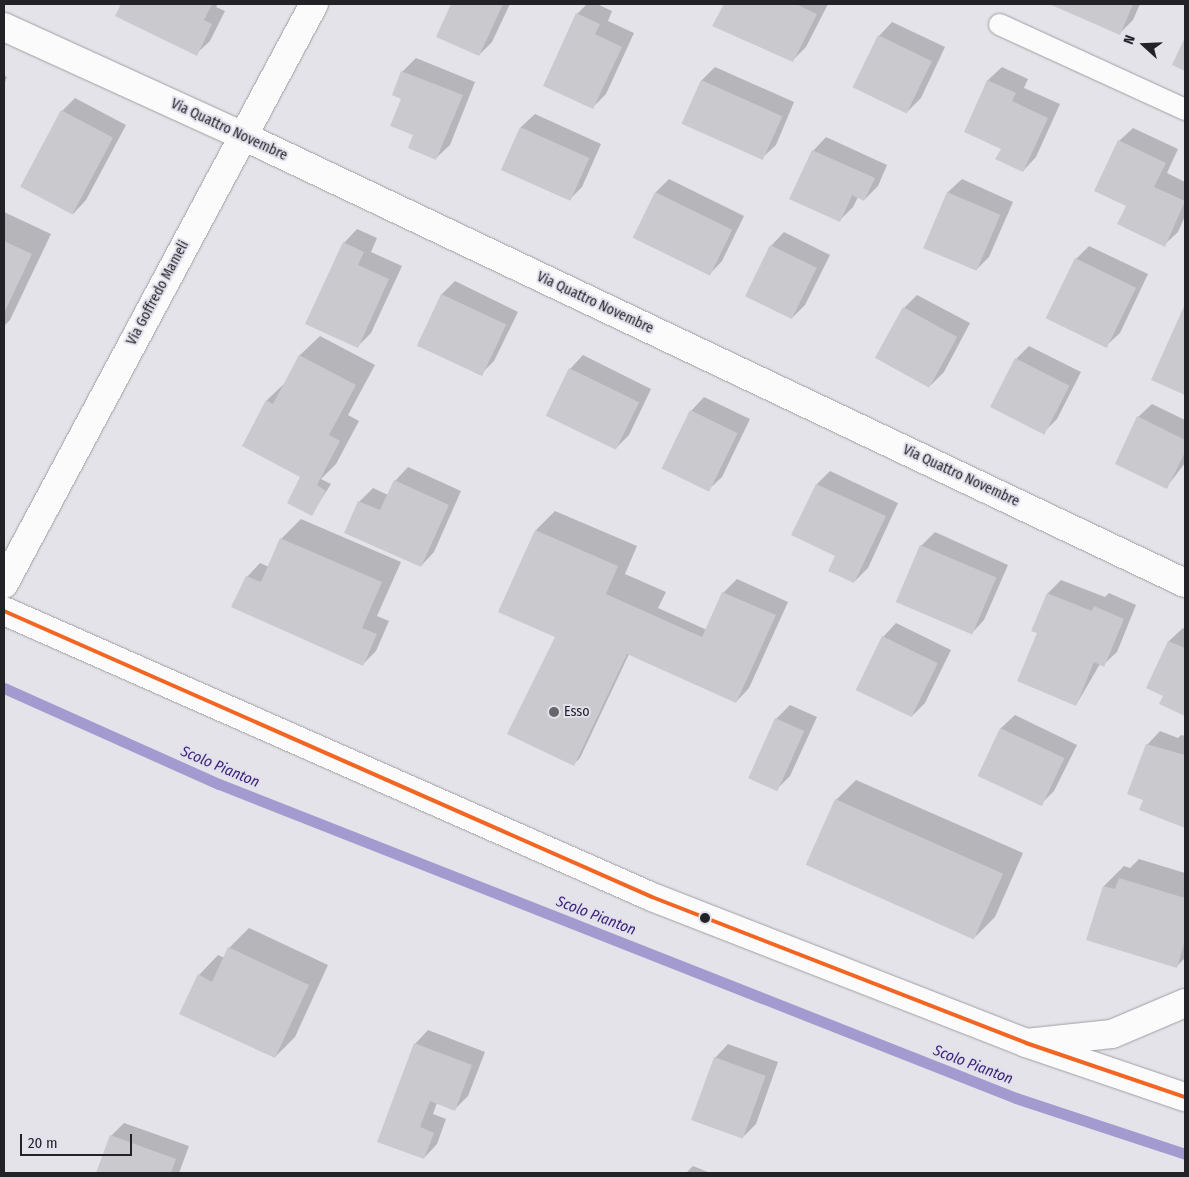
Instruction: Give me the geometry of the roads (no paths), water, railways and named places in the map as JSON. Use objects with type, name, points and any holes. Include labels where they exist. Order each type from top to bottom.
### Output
[{"type":"street","name":"Via Goffredo Mameli","points":[[4,584],[314,4]]},
{"type":"street","name":"Via Quattro Novembre","points":[[4,26],[243,136],[1185,583]]},
{"type":"street","points":[[4,611],[652,897],[1026,1043],[1185,1098]]},
{"type":"street","points":[[1026,1043],[1112,1034],[1185,1003]]},
{"type":"lane","points":[[999,24],[1185,109]]},
{"type":"waterway","name":"Scolo Pianton","points":[[4,688],[219,784],[1016,1098],[1185,1154]]},
{"type":"place","name":"Esso","points":[[554,712]]}]
